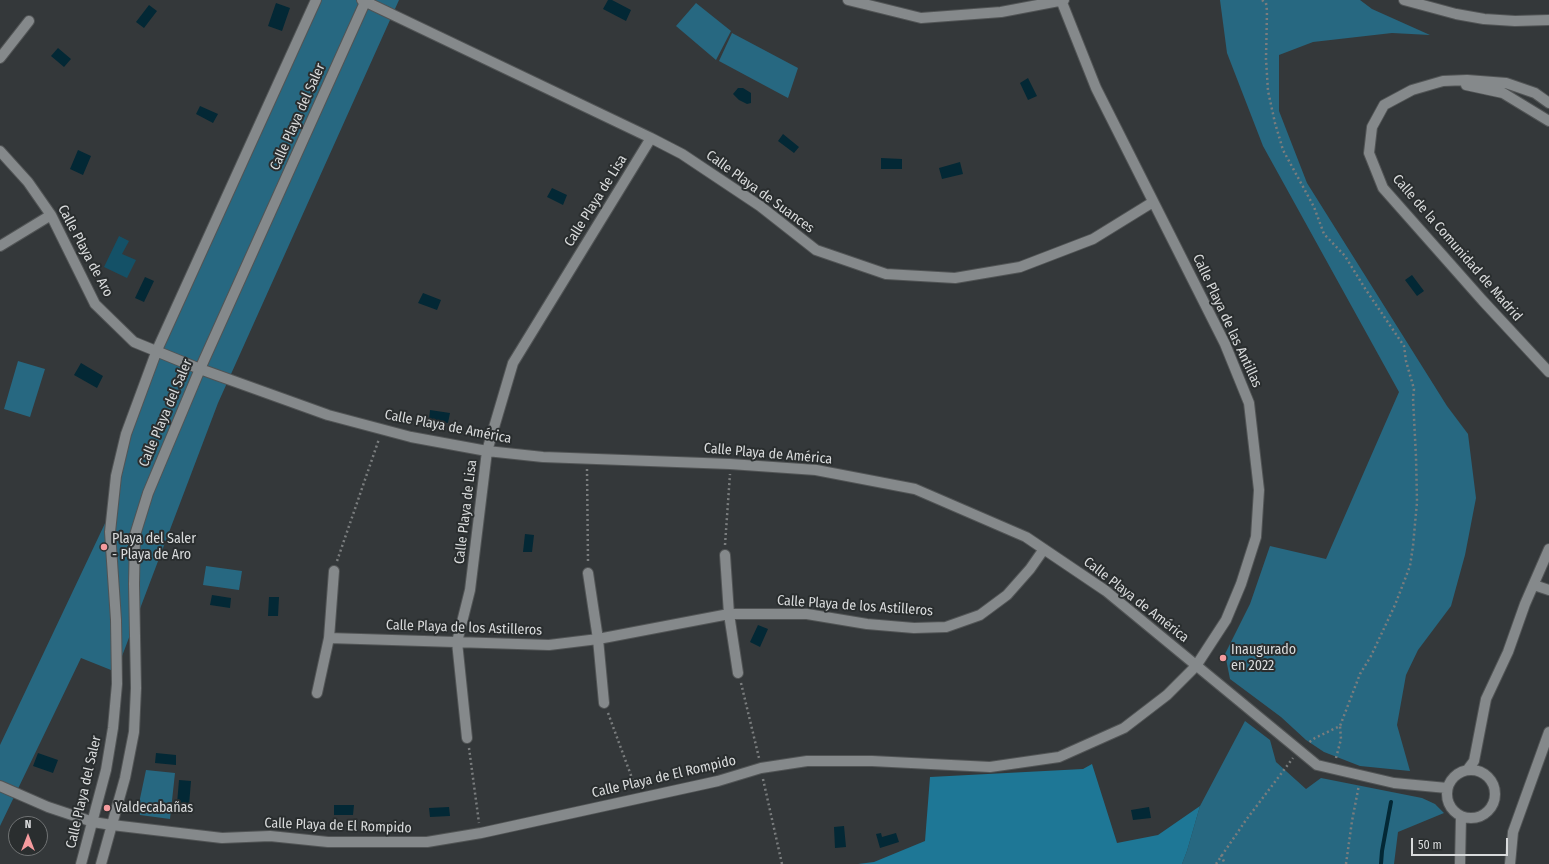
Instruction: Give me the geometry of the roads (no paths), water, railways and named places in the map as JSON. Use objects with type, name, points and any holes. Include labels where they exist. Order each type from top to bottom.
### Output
[{"type":"street","name":"Calle Playa del Saler","points":[[81,864],[106,770],[113,728],[117,684],[116,620],[110,532],[116,476],[126,434],[157,350],[316,0]]},
{"type":"street","name":"Calle Playa del Saler","points":[[101,864],[125,778],[134,732],[136,688],[134,584],[135,535],[148,493],[200,369],[364,0]]},
{"type":"street","name":"Calle Playa de Suances","points":[[364,0],[682,154],[760,206],[816,250],[886,274],[955,278],[1020,267],[1093,239],[1153,202]]},
{"type":"street","points":[[848,0],[921,18],[1001,12],[1062,0]]},
{"type":"street","name":"Calle Playa de las Antillas","points":[[1062,0],[1096,88],[1225,344],[1249,403],[1259,490],[1256,537],[1241,584],[1226,620],[1196,666]]},
{"type":"street","points":[[1404,0],[1456,14],[1484,19],[1515,21],[1549,20]]},
{"type":"street","points":[[0,58],[28,21]]},
{"type":"street","name":"Calle de la Comunidad de Madrid","points":[[1549,103],[1536,93],[1506,83],[1467,80],[1443,81],[1412,90],[1384,105],[1372,127],[1370,153],[1383,188],[1467,284],[1549,372]]},
{"type":"street","name":"Calle de la Comunidad de Madrid","points":[[1443,81],[1503,93],[1549,121]]},
{"type":"street","name":"Calle Playa de Lisa","points":[[467,738],[457,642],[470,590],[487,451],[513,362],[651,138]]},
{"type":"street","name":"Calle Playa de Aro","points":[[0,151],[28,182],[51,215],[95,304],[134,342],[157,350],[200,369]]},
{"type":"street","points":[[0,246],[51,215]]},
{"type":"street","name":"Calle de la Comunidad de Madrid","points":[[1530,352],[1549,362]]},
{"type":"street","name":"Calle Playa de América","points":[[200,369],[328,415],[411,437],[487,451],[543,457],[730,464],[816,470],[915,489],[1026,537],[1106,591],[1317,764],[1394,783],[1447,788]]},
{"type":"street","name":"Calle Playa de los Astilleros","points":[[329,638],[549,645],[598,639],[729,614],[807,614],[914,628],[946,626],[980,615],[1007,595],[1030,569],[1044,549]]},
{"type":"street","points":[[1468,769],[1483,772],[1493,782],[1496,797],[1489,810],[1476,818],[1461,816],[1449,805],[1447,788],[1454,775],[1468,769],[1474,761],[1486,699],[1508,652],[1525,604],[1549,549]]},
{"type":"street","points":[[724,556],[729,614],[738,673]]},
{"type":"street","points":[[317,693],[329,638],[334,570]]},
{"type":"street","points":[[588,573],[598,639],[604,703]]},
{"type":"street","points":[[1534,585],[1549,590]]},
{"type":"street","name":"Calle Playa de El Rompido","points":[[0,786],[48,807],[93,822],[112,825],[222,838],[270,836],[328,842],[427,842],[481,833],[639,799],[718,781],[761,768],[807,761],[872,761],[990,767],[1059,757],[1124,728],[1167,695],[1196,666]]},
{"type":"street","points":[[1510,864],[1513,832],[1549,732]]},
{"type":"street","points":[[1460,864],[1461,816]]},
{"type":"waterway","points":[[1381,864],[1391,802]]},
{"type":"place","name":"Playa del Saler - Playa de Aro","points":[[104,547]]},
{"type":"place","name":"Inaugurado en 2022","points":[[1223,658]]},
{"type":"place","name":"Valdecabañas","points":[[107,808]]}]
